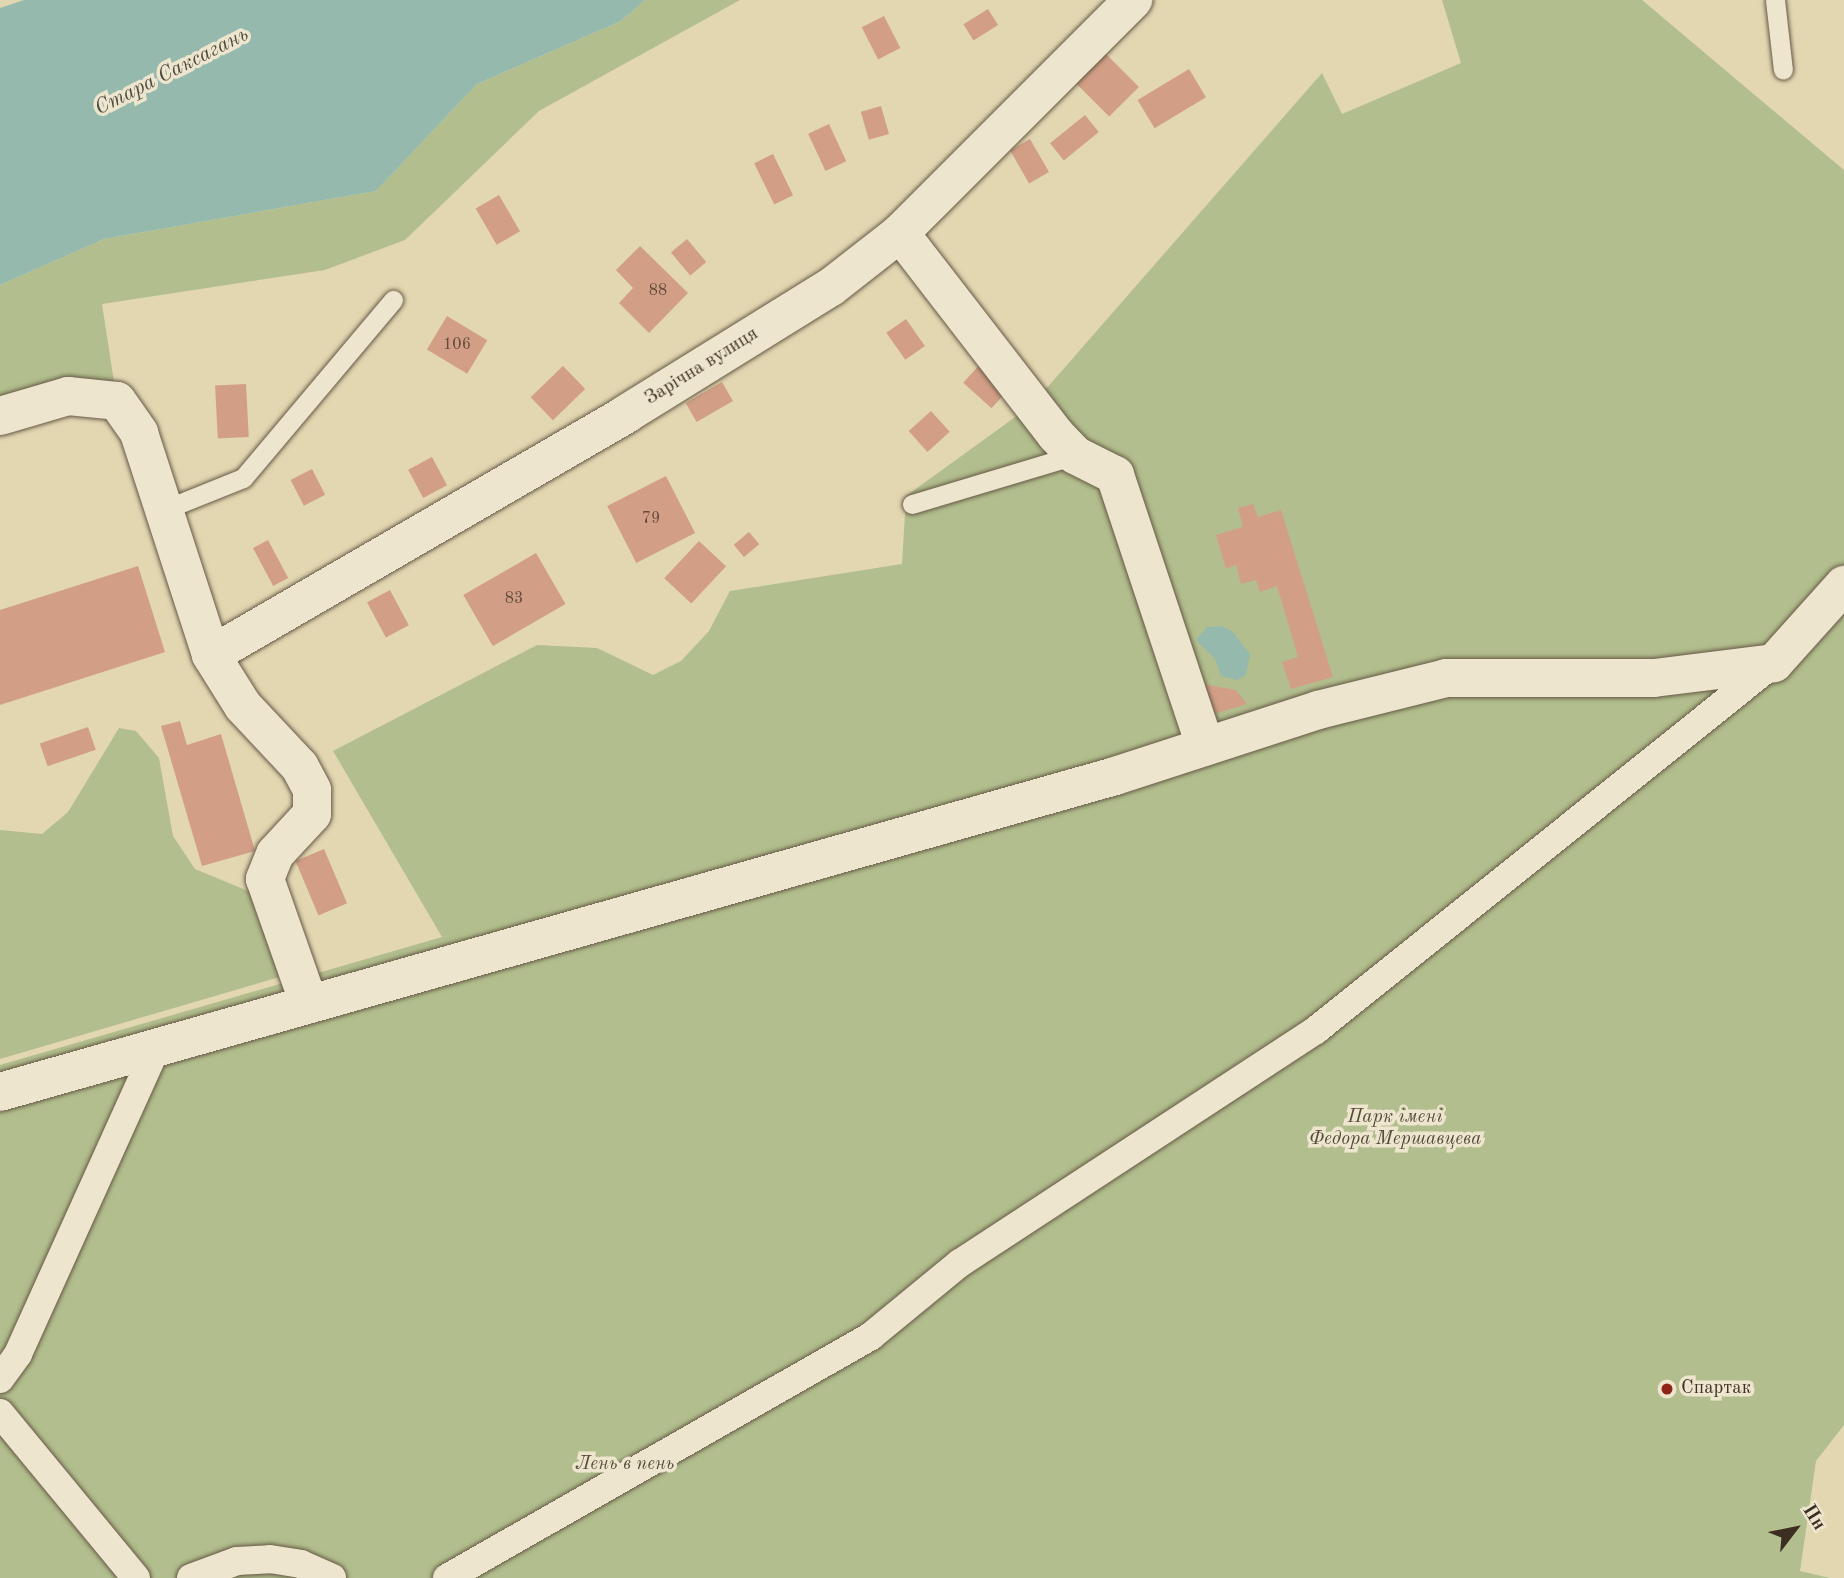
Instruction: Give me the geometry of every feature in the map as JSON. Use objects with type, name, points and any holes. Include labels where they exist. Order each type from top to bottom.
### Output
[{"type":"street","name":"Зарічна вулиця","points":[[211,656],[626,414],[831,287],[900,233],[1133,0]]},
{"type":"street","points":[[900,233],[1076,456],[1115,475],[1205,746]]},
{"type":"street","points":[[0,416],[68,396],[117,401],[139,433],[161,511],[211,656],[243,706],[300,767],[312,790],[312,814],[275,854],[265,879],[309,1004]]},
{"type":"street","points":[[447,1578],[870,1336],[960,1263],[1316,1030],[1774,663],[1844,585]]},
{"type":"street","points":[[0,1091],[1115,776],[1318,709],[1446,678],[1654,678],[1774,663]]},
{"type":"street","points":[[0,1379],[18,1354],[156,1048]]},
{"type":"street","points":[[0,1332],[18,1354]]},
{"type":"street","points":[[0,1413],[136,1578]]},
{"type":"street","points":[[191,1578],[237,1561],[270,1559],[302,1564],[332,1578]]},
{"type":"lane","points":[[1775,0],[1783,69]]},
{"type":"lane","points":[[161,511],[243,478],[393,300]]},
{"type":"lane","points":[[912,504],[1076,456]]},
{"type":"green space","points":[[645,0],[740,0],[539,111],[405,240],[325,270],[102,304],[117,401],[0,416],[0,285],[104,239],[376,191],[477,84],[621,21]]},
{"type":"green space","name":"Парк імені Федора Мершавцева","points":[[1442,0],[1642,0],[1844,170],[1844,1425],[1816,1461],[1800,1571],[1830,1578],[0,1578],[0,1065],[442,937],[333,751],[537,645],[597,648],[653,675],[681,661],[709,631],[730,591],[902,564],[906,496],[1032,405],[1322,73],[1342,114],[1461,63]]},
{"type":"green space","points":[[119,728],[136,731],[159,758],[173,836],[195,869],[284,906],[283,976],[0,1059],[0,830],[42,834],[68,812]]},
{"type":"water","name":"Стара Саксагань","points":[[24,0],[645,0],[621,21],[477,84],[376,191],[104,239],[0,285],[0,8]]},
{"type":"water","points":[[1221,626],[1232,631],[1250,654],[1246,675],[1237,680],[1221,676],[1215,659],[1196,640],[1207,627]]},
{"type":"building","points":[[988,9],[998,25],[973,40],[963,24]]},
{"type":"building","points":[[884,16],[900,48],[878,59],[862,27]]},
{"type":"building","points":[[1100,48],[1139,87],[1109,117],[1070,78]]},
{"type":"building","points":[[1189,69],[1206,97],[1155,128],[1138,100]]},
{"type":"building","points":[[881,106],[889,134],[869,140],[861,112]]},
{"type":"building","points":[[1085,115],[1099,132],[1064,160],[1050,143]]},
{"type":"building","points":[[829,124],[846,161],[825,171],[808,134]]},
{"type":"building","points":[[1030,139],[1049,172],[1029,183],[1010,150]]},
{"type":"building","points":[[773,154],[793,195],[774,205],[754,163]]},
{"type":"building","points":[[499,195],[520,231],[497,245],[476,208]]},
{"type":"building","points":[[687,239],[706,262],[690,275],[671,252]]},
{"type":"building","points":[[640,246],[688,293],[649,333],[619,303],[633,288],[616,270]]},
{"type":"building","points":[[447,316],[487,340],[467,374],[427,349]]},
{"type":"building","points":[[906,319],[925,346],[905,360],[886,333]]},
{"type":"building","points":[[982,362],[1010,387],[992,408],[963,383]]},
{"type":"building","points":[[563,366],[585,389],[553,420],[531,397]]},
{"type":"building","points":[[722,382],[733,401],[697,422],[686,403]]},
{"type":"building","points":[[246,384],[249,437],[218,439],[215,386]]},
{"type":"building","points":[[931,411],[950,432],[927,452],[909,431]]},
{"type":"building","points":[[432,457],[447,485],[423,498],[408,470]]},
{"type":"building","points":[[312,469],[325,495],[304,506],[291,480]]},
{"type":"building","points":[[666,476],[695,533],[636,563],[607,506]]},
{"type":"building","points":[[1253,504],[1258,517],[1281,510],[1333,677],[1291,689],[1282,662],[1298,657],[1277,586],[1260,592],[1256,580],[1241,584],[1236,565],[1226,569],[1216,535],[1243,527],[1238,508]]},
{"type":"building","points":[[749,532],[759,544],[744,557],[734,545]]},
{"type":"building","points":[[268,540],[288,578],[273,586],[253,548]]},
{"type":"building","points":[[699,541],[726,566],[691,604],[664,578]]},
{"type":"building","points":[[536,553],[566,604],[493,646],[463,595]]},
{"type":"building","points":[[138,566],[165,652],[0,705],[0,610]]},
{"type":"building","points":[[390,590],[409,625],[386,638],[367,602]]},
{"type":"building","points":[[1202,684],[1236,690],[1247,704],[1210,715]]},
{"type":"building","points":[[180,721],[187,745],[221,734],[255,851],[202,866],[161,726]]},
{"type":"building","points":[[88,727],[96,750],[48,766],[40,744]]},
{"type":"building","points":[[324,849],[347,903],[319,915],[295,861]]},
{"type":"place","name":"Спартак","points":[[1667,1389]]},
{"type":"park label","name":"Лень в пень","points":[[625,1465]]}]
